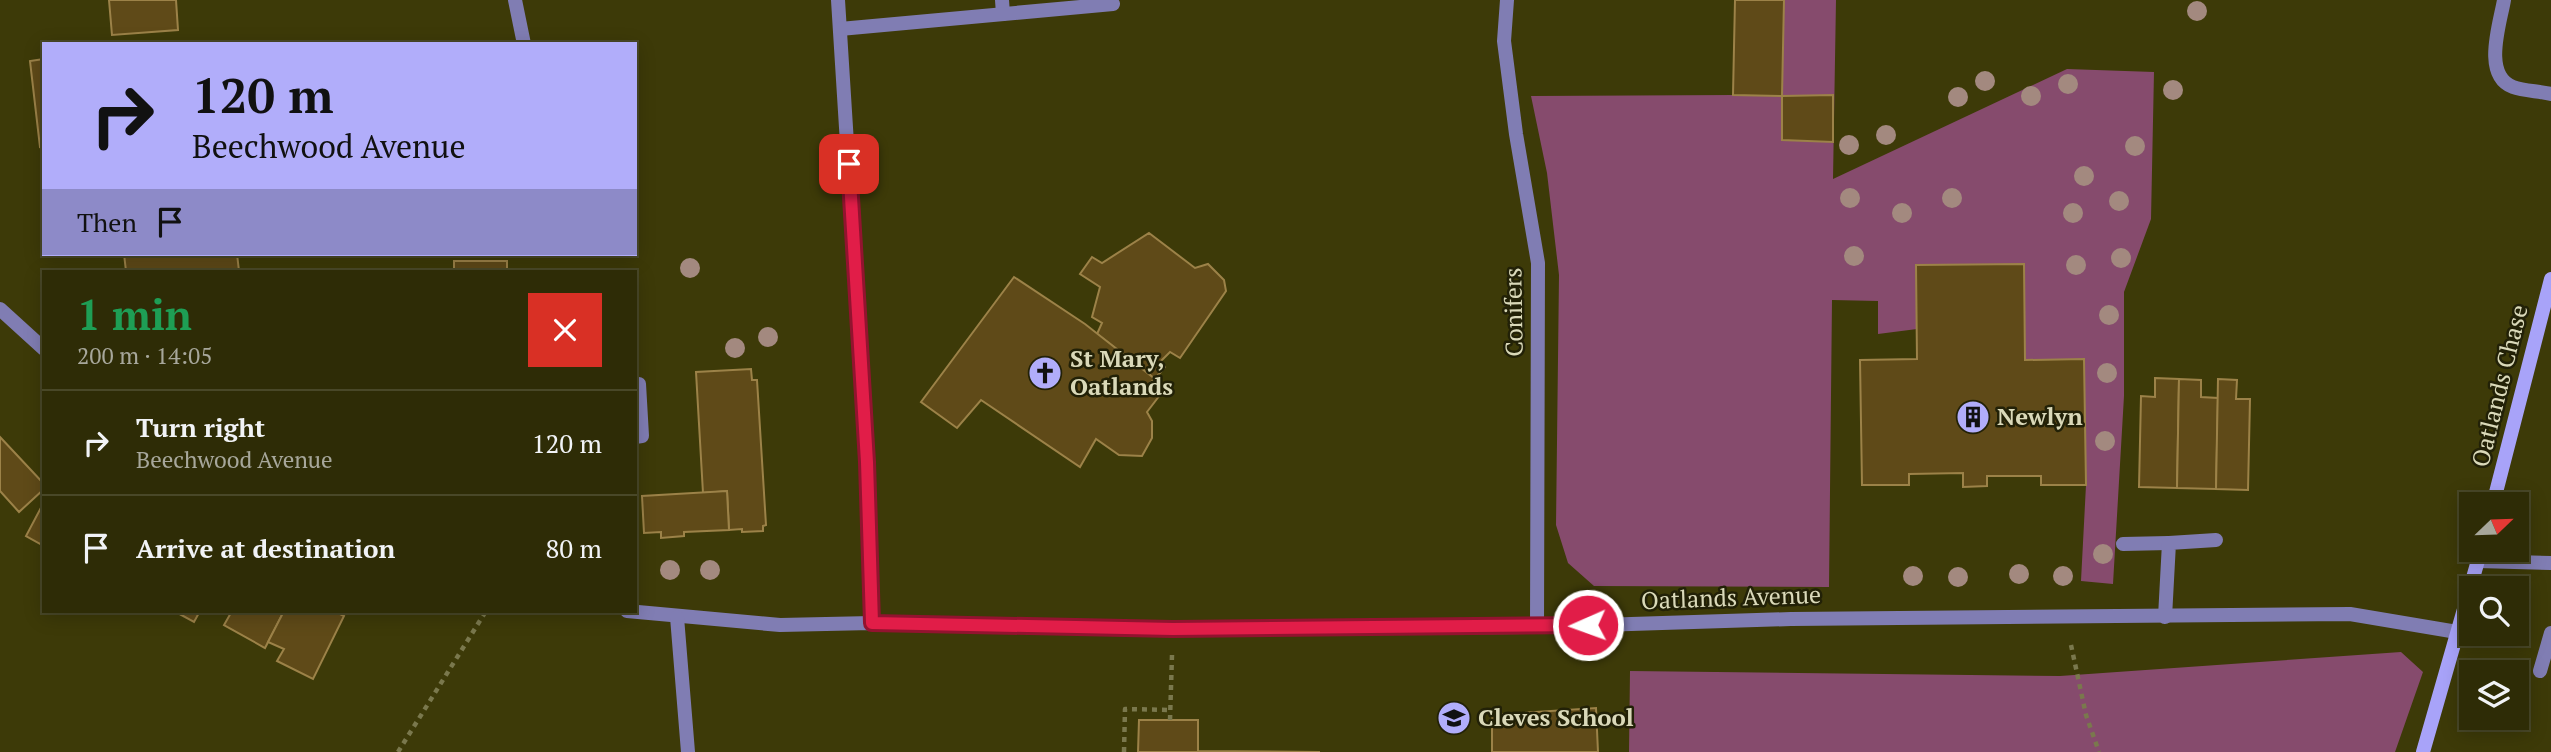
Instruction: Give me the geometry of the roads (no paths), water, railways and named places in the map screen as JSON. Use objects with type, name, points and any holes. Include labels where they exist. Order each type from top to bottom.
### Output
[{"type":"street","points":[[515,0],[524,42]]},
{"type":"street","points":[[838,0],[867,462],[872,623]]},
{"type":"street","name":"Conifers","points":[[1507,0],[1504,41],[1516,134],[1538,263],[1537,627]]},
{"type":"street","points":[[2504,0],[2494,63],[2499,75],[2511,86],[2551,94]]},
{"type":"street","points":[[840,29],[1002,7],[1113,4]]},
{"type":"street","name":"Oatlands Chase","points":[[2496,492],[2551,278]]},
{"type":"street","points":[[0,309],[42,347]]},
{"type":"street","points":[[637,437],[642,436],[639,384]]},
{"type":"street","points":[[2123,544],[2216,540]]},
{"type":"street","points":[[2165,617],[2169,543]]},
{"type":"street","points":[[2529,561],[2551,564]]},
{"type":"street","points":[[2423,752],[2478,562]]},
{"type":"street","name":"Oatlands Avenue","points":[[637,612],[780,625],[872,623],[1173,629],[1537,627],[1791,619],[2350,614],[2457,632]]},
{"type":"street","points":[[677,617],[688,752]]},
{"type":"street","points":[[2540,671],[2551,633]]},
{"type":"place","name":"St Mary, Oatlands","points":[[1045,373]]},
{"type":"place","name":"Newlyn","points":[[1973,417]]},
{"type":"place","name":"Cleves School","points":[[1454,718]]}]
